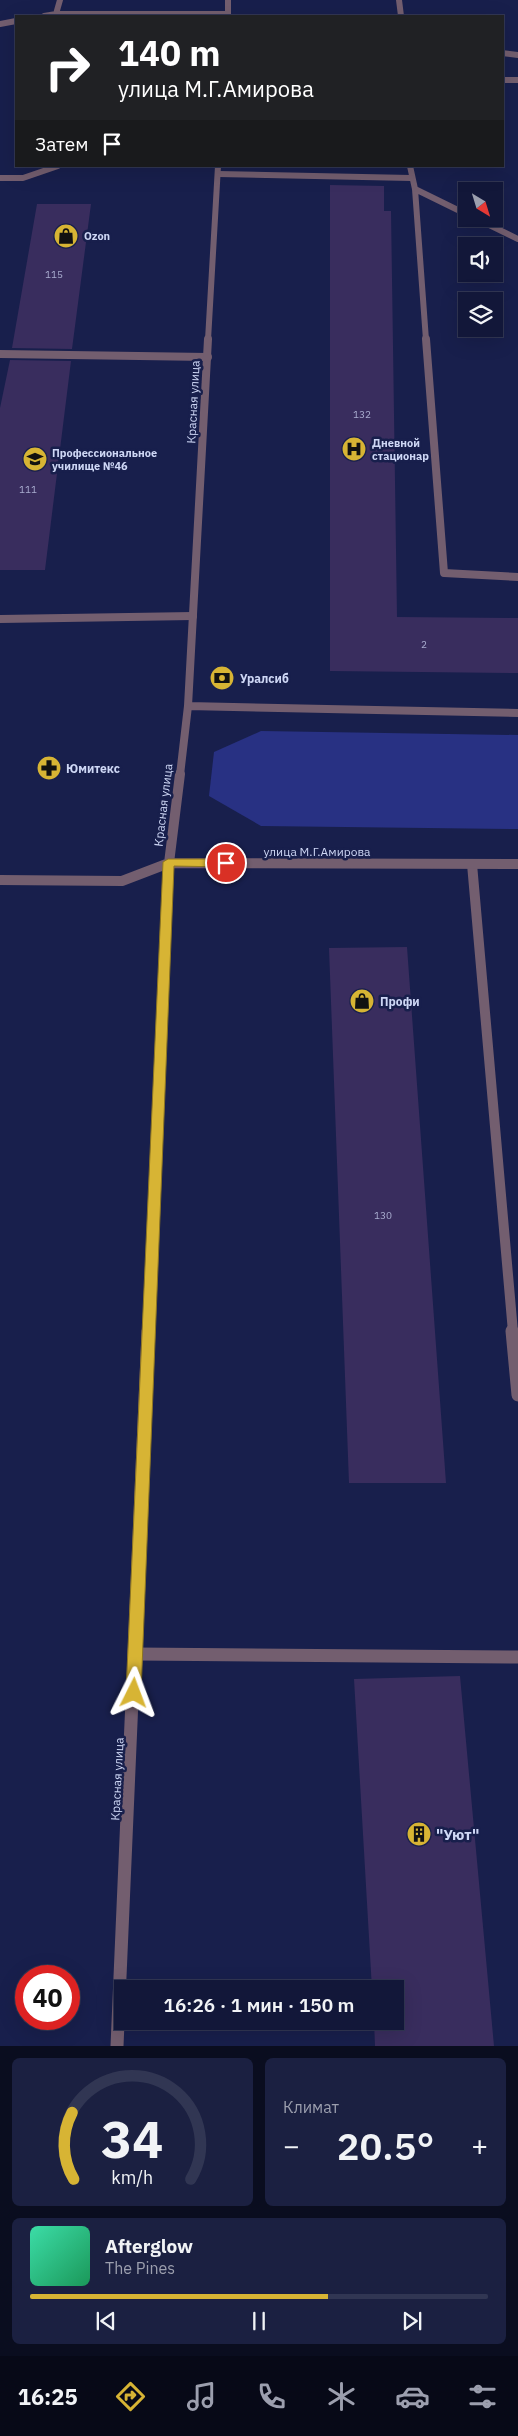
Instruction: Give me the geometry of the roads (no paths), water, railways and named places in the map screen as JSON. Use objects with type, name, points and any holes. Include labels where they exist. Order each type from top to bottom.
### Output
[{"type":"street","points":[[56,14],[60,0]]},
{"type":"street","points":[[50,15],[228,15],[228,0]]},
{"type":"street","points":[[399,0],[401,15]]},
{"type":"street","points":[[0,24],[15,22]]},
{"type":"street","points":[[504,53],[518,55]]},
{"type":"street","points":[[504,80],[518,80]]},
{"type":"street","points":[[0,178],[23,178],[55,167]]},
{"type":"street","points":[[410,167],[411,178],[415,189],[444,573],[518,577]]},
{"type":"street","points":[[218,170],[411,178]]},
{"type":"street","name":"Красная улица","points":[[117,2046],[136,1654],[168,862],[188,706],[218,170]]},
{"type":"street","points":[[415,189],[458,210]]},
{"type":"street","points":[[495,228],[518,239]]},
{"type":"street","points":[[0,354],[208,357]]},
{"type":"street","points":[[0,619],[193,616]]},
{"type":"street","points":[[188,706],[518,713]]},
{"type":"street","name":"улица М.Г.Амирова","points":[[0,880],[122,881],[168,862],[518,864]]},
{"type":"street","points":[[472,864],[518,1395]]},
{"type":"street","points":[[136,1654],[518,1657]]},
{"type":"place","name":"Ozon","points":[[66,236]]},
{"type":"place","name":"Дневной стационар","points":[[354,449]]},
{"type":"place","name":"Профессиональное училище №46","points":[[35,459]]},
{"type":"place","name":"Уралсиб","points":[[222,678]]},
{"type":"place","name":"Юмитекс","points":[[49,768]]},
{"type":"place","name":"Профи","points":[[362,1001]]},
{"type":"place","name":"\"Уют\"","points":[[419,1834]]}]
